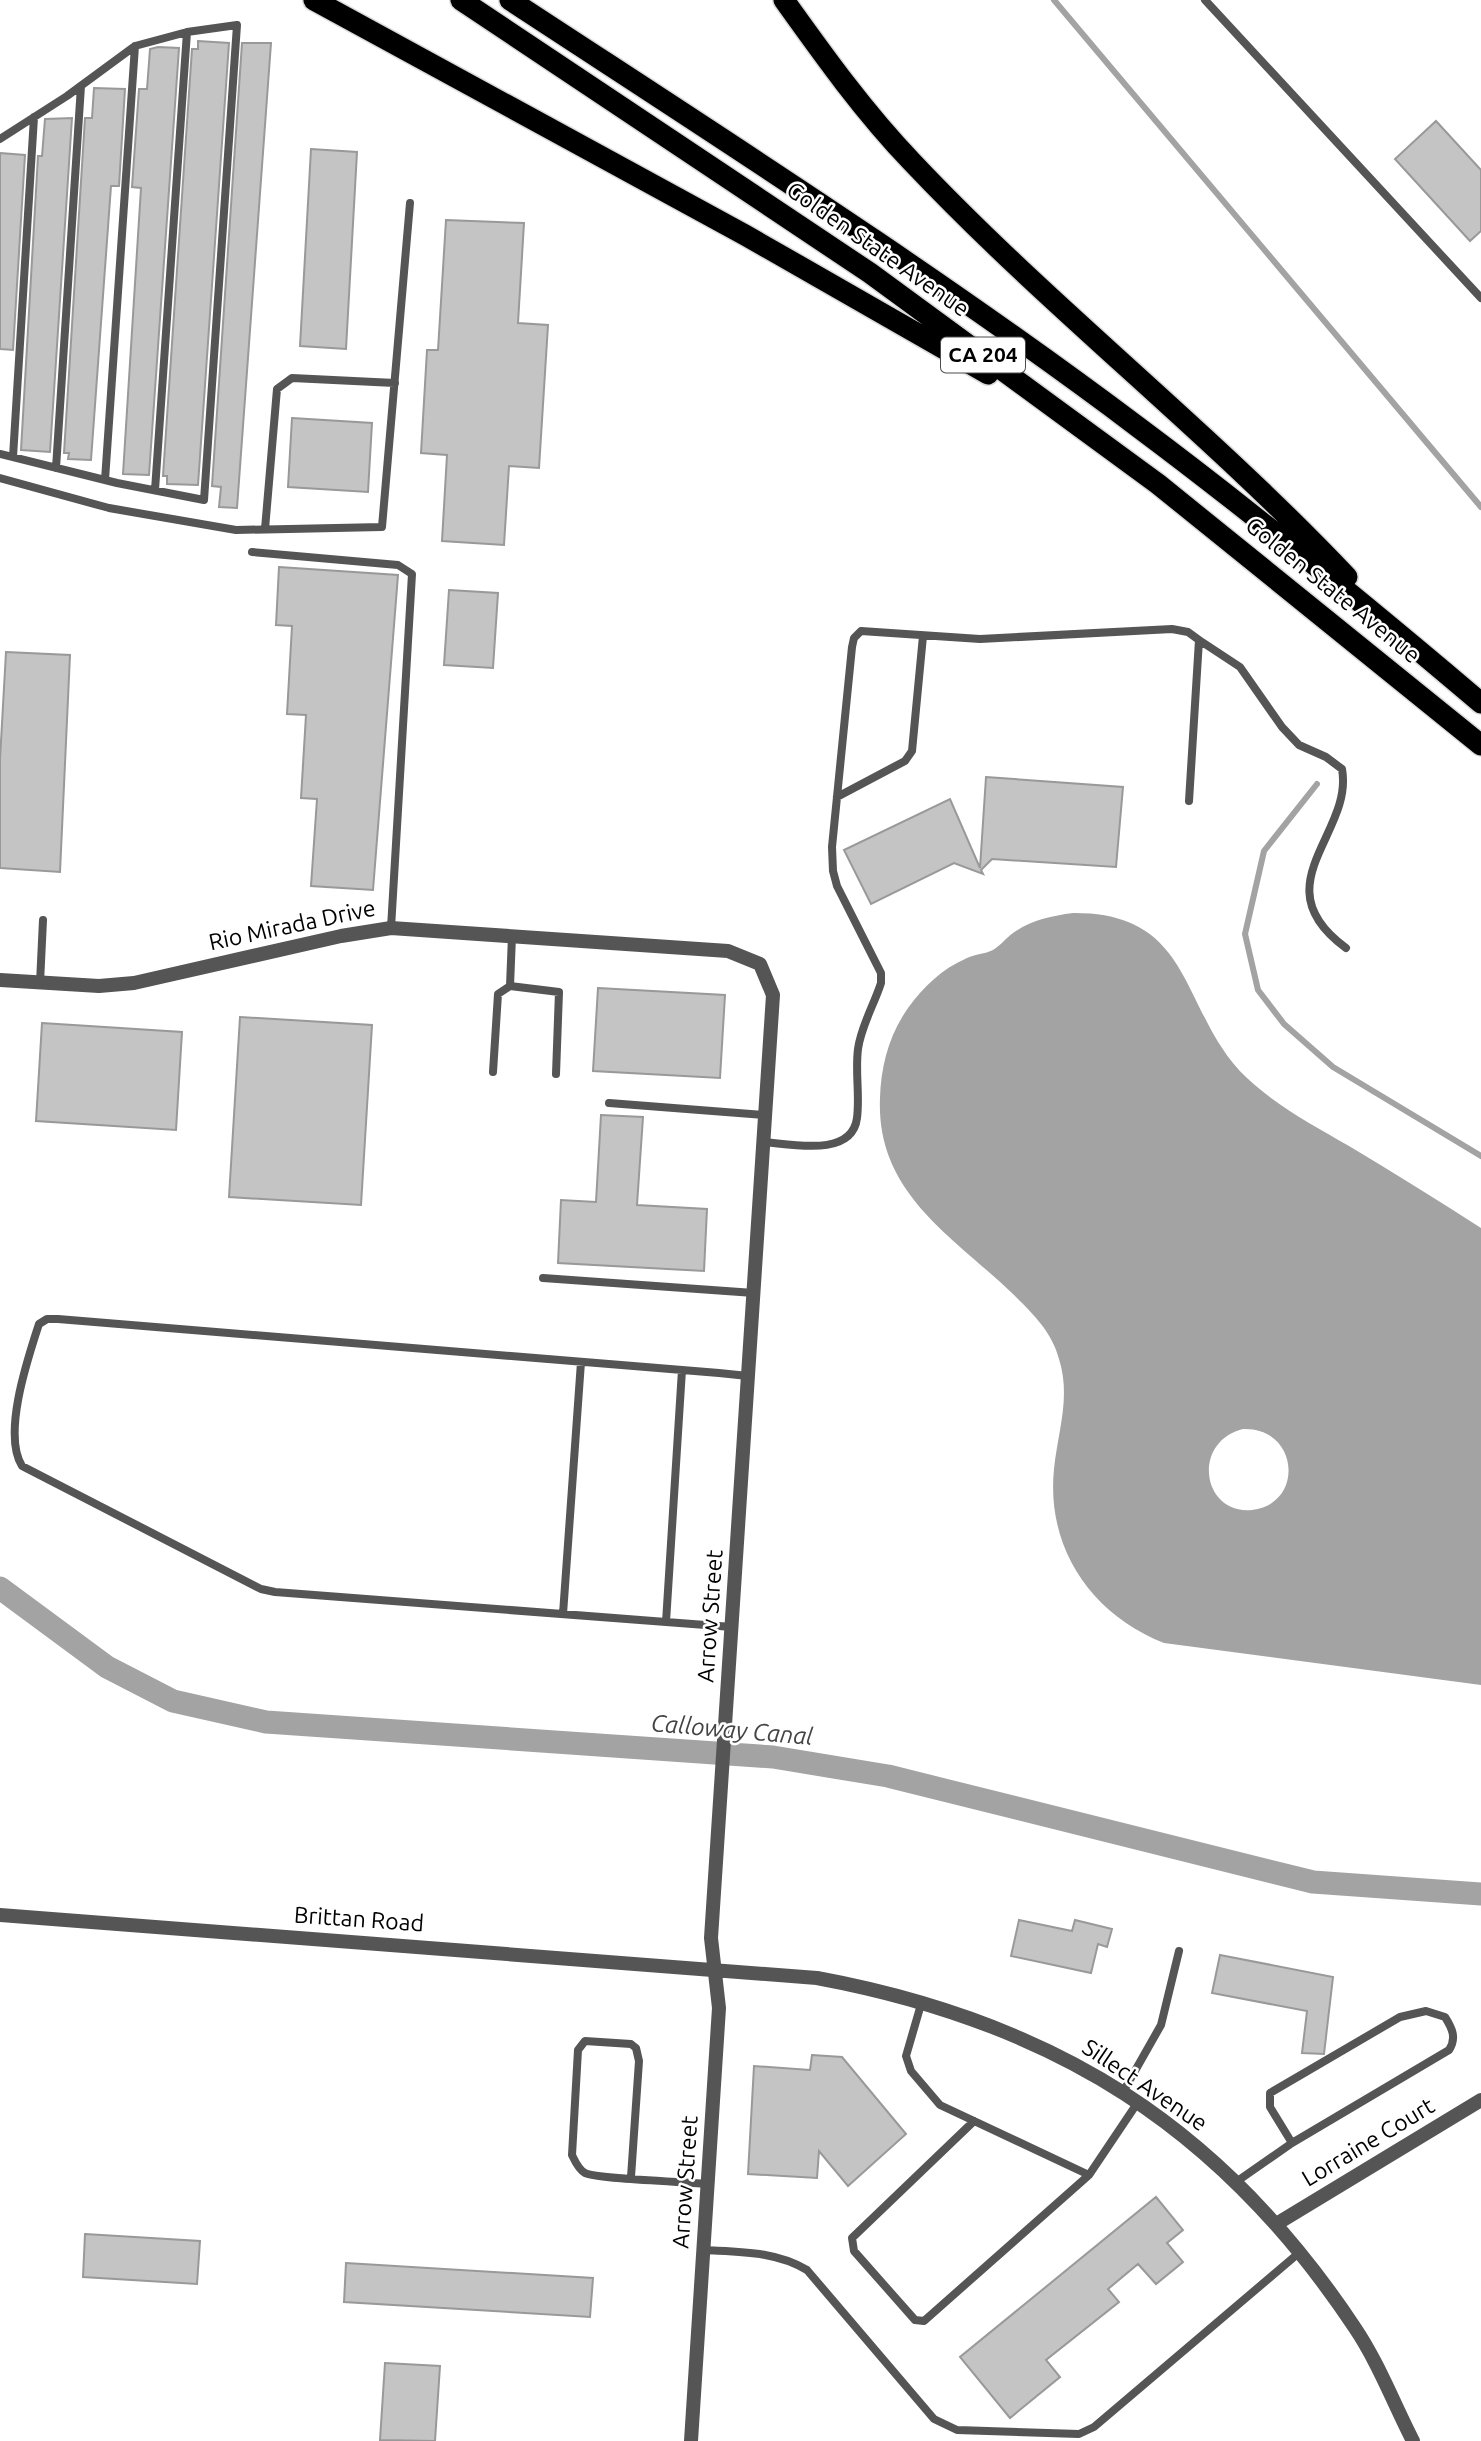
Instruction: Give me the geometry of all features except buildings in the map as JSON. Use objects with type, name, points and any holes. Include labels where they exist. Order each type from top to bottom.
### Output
[{"type":"highway","points":[[314,0],[745,234],[1079,426]]},
{"type":"highway","name":"Golden State Avenue","points":[[461,0],[870,273],[1158,484],[1481,744]]},
{"type":"highway","name":"Golden State Avenue","points":[[510,0],[837,215],[1069,377],[1242,506],[1481,703]]},
{"type":"highway","points":[[783,0],[858,101],[910,160],[993,244],[1321,550],[1406,639]]},
{"type":"street","name":"Rio Mirada Drive","points":[[0,980],[99,986],[134,983],[341,936],[391,928],[728,951],[761,964]]},
{"type":"street","name":"Arrow Street","points":[[691,2441],[719,2008],[711,1938],[773,995],[761,964]]},
{"type":"street","name":"Brittan Road","points":[[0,1915],[714,1969]]},
{"type":"street","name":"Sillect Avenue","points":[[714,1969],[817,1978],[922,2001],[1009,2032],[1070,2061],[1138,2102],[1171,2126],[1236,2182],[1278,2223],[1356,2330],[1413,2441]]},
{"type":"street","name":"Lorraine Court","points":[[1278,2223],[1481,2100]]},
{"type":"lane","points":[[1205,0],[1481,298]]},
{"type":"lane","points":[[0,139],[81,86],[135,46],[187,32],[237,25],[204,500],[105,480],[0,454]]},
{"type":"lane","points":[[155,490],[187,32]]},
{"type":"lane","points":[[105,480],[135,46]]},
{"type":"lane","points":[[55,468],[81,86]]},
{"type":"lane","points":[[13,457],[34,117]]},
{"type":"lane","points":[[0,478],[109,508],[236,530],[382,527],[410,203]]},
{"type":"lane","points":[[265,529],[277,389],[292,378],[396,383]]},
{"type":"lane","points":[[252,552],[398,565],[412,574],[391,928]]},
{"type":"lane","points":[[764,1142],[831,1144],[844,1140],[853,1132],[857,1119],[858,1048],[881,983],[881,973],[837,886],[833,871],[837,797],[854,638],[861,631],[980,639],[1172,629],[1188,632],[1240,667],[1282,727],[1299,745],[1326,757],[1342,769],[1343,794],[1311,868],[1311,901],[1325,933],[1346,948]]},
{"type":"lane","points":[[837,797],[905,761],[912,751],[923,636]]},
{"type":"lane","points":[[1189,801],[1199,640]]},
{"type":"lane","points":[[40,983],[43,920]]},
{"type":"lane","points":[[510,986],[512,936]]},
{"type":"lane","points":[[493,1072],[498,994],[510,986],[559,992],[556,1074]]},
{"type":"lane","points":[[609,1103],[765,1115]]},
{"type":"lane","points":[[543,1278],[754,1293]]},
{"type":"lane","points":[[732,1627],[261,1589],[22,1466],[15,1452],[20,1382],[39,1324],[47,1319],[748,1377]]},
{"type":"lane","points":[[563,1614],[581,1362]]},
{"type":"lane","points":[[666,1622],[682,1370]]},
{"type":"lane","points":[[1123,2092],[1161,2025],[1179,1951]]},
{"type":"lane","points":[[922,2001],[905,2056],[911,2071],[940,2105],[1089,2175]]},
{"type":"lane","points":[[1236,2182],[1292,2143],[1450,2050],[1453,2030],[1446,2017],[1431,2011],[1400,2017],[1270,2093],[1270,2107],[1292,2143]]},
{"type":"lane","points":[[631,2177],[639,2061],[636,2048],[631,2044],[585,2041],[578,2050],[572,2155],[586,2174],[708,2184]]},
{"type":"lane","points":[[974,2121],[852,2238],[854,2251],[915,2320],[924,2321],[1089,2175],[1138,2102]]},
{"type":"lane","points":[[704,2250],[768,2255],[792,2261],[807,2270],[934,2419],[957,2430],[1079,2434],[1114,2413],[1300,2252]]},
{"type":"shaded area","points":[[1073,913],[1113,917],[1143,929],[1165,948],[1181,971],[1225,1052],[1247,1078],[1296,1115],[1481,1228],[1481,1685],[1164,1643],[1115,1615],[1095,1596],[1066,1551],[1053,1498],[1054,1469],[1064,1400],[1062,1373],[1056,1349],[1047,1332],[1028,1309],[944,1232],[905,1187],[891,1161],[882,1132],[880,1098],[884,1063],[891,1040],[901,1018],[927,985],[958,962],[993,950],[1027,925]],"holes":[[[1243,1429],[1262,1432],[1275,1440],[1284,1452],[1288,1466],[1287,1481],[1281,1495],[1269,1505],[1252,1510],[1235,1508],[1222,1501],[1213,1490],[1209,1476],[1210,1462],[1215,1448],[1226,1436]]]},
{"type":"waterway","points":[[1054,0],[1481,507]]},
{"type":"waterway","points":[[1317,784],[1264,851],[1245,934],[1258,990],[1284,1024],[1333,1067],[1481,1156]]},
{"type":"waterway","name":"Calloway Canal","points":[[0,1588],[107,1667],[173,1701],[266,1722],[773,1757],[888,1776],[1313,1882],[1481,1894]]}]
